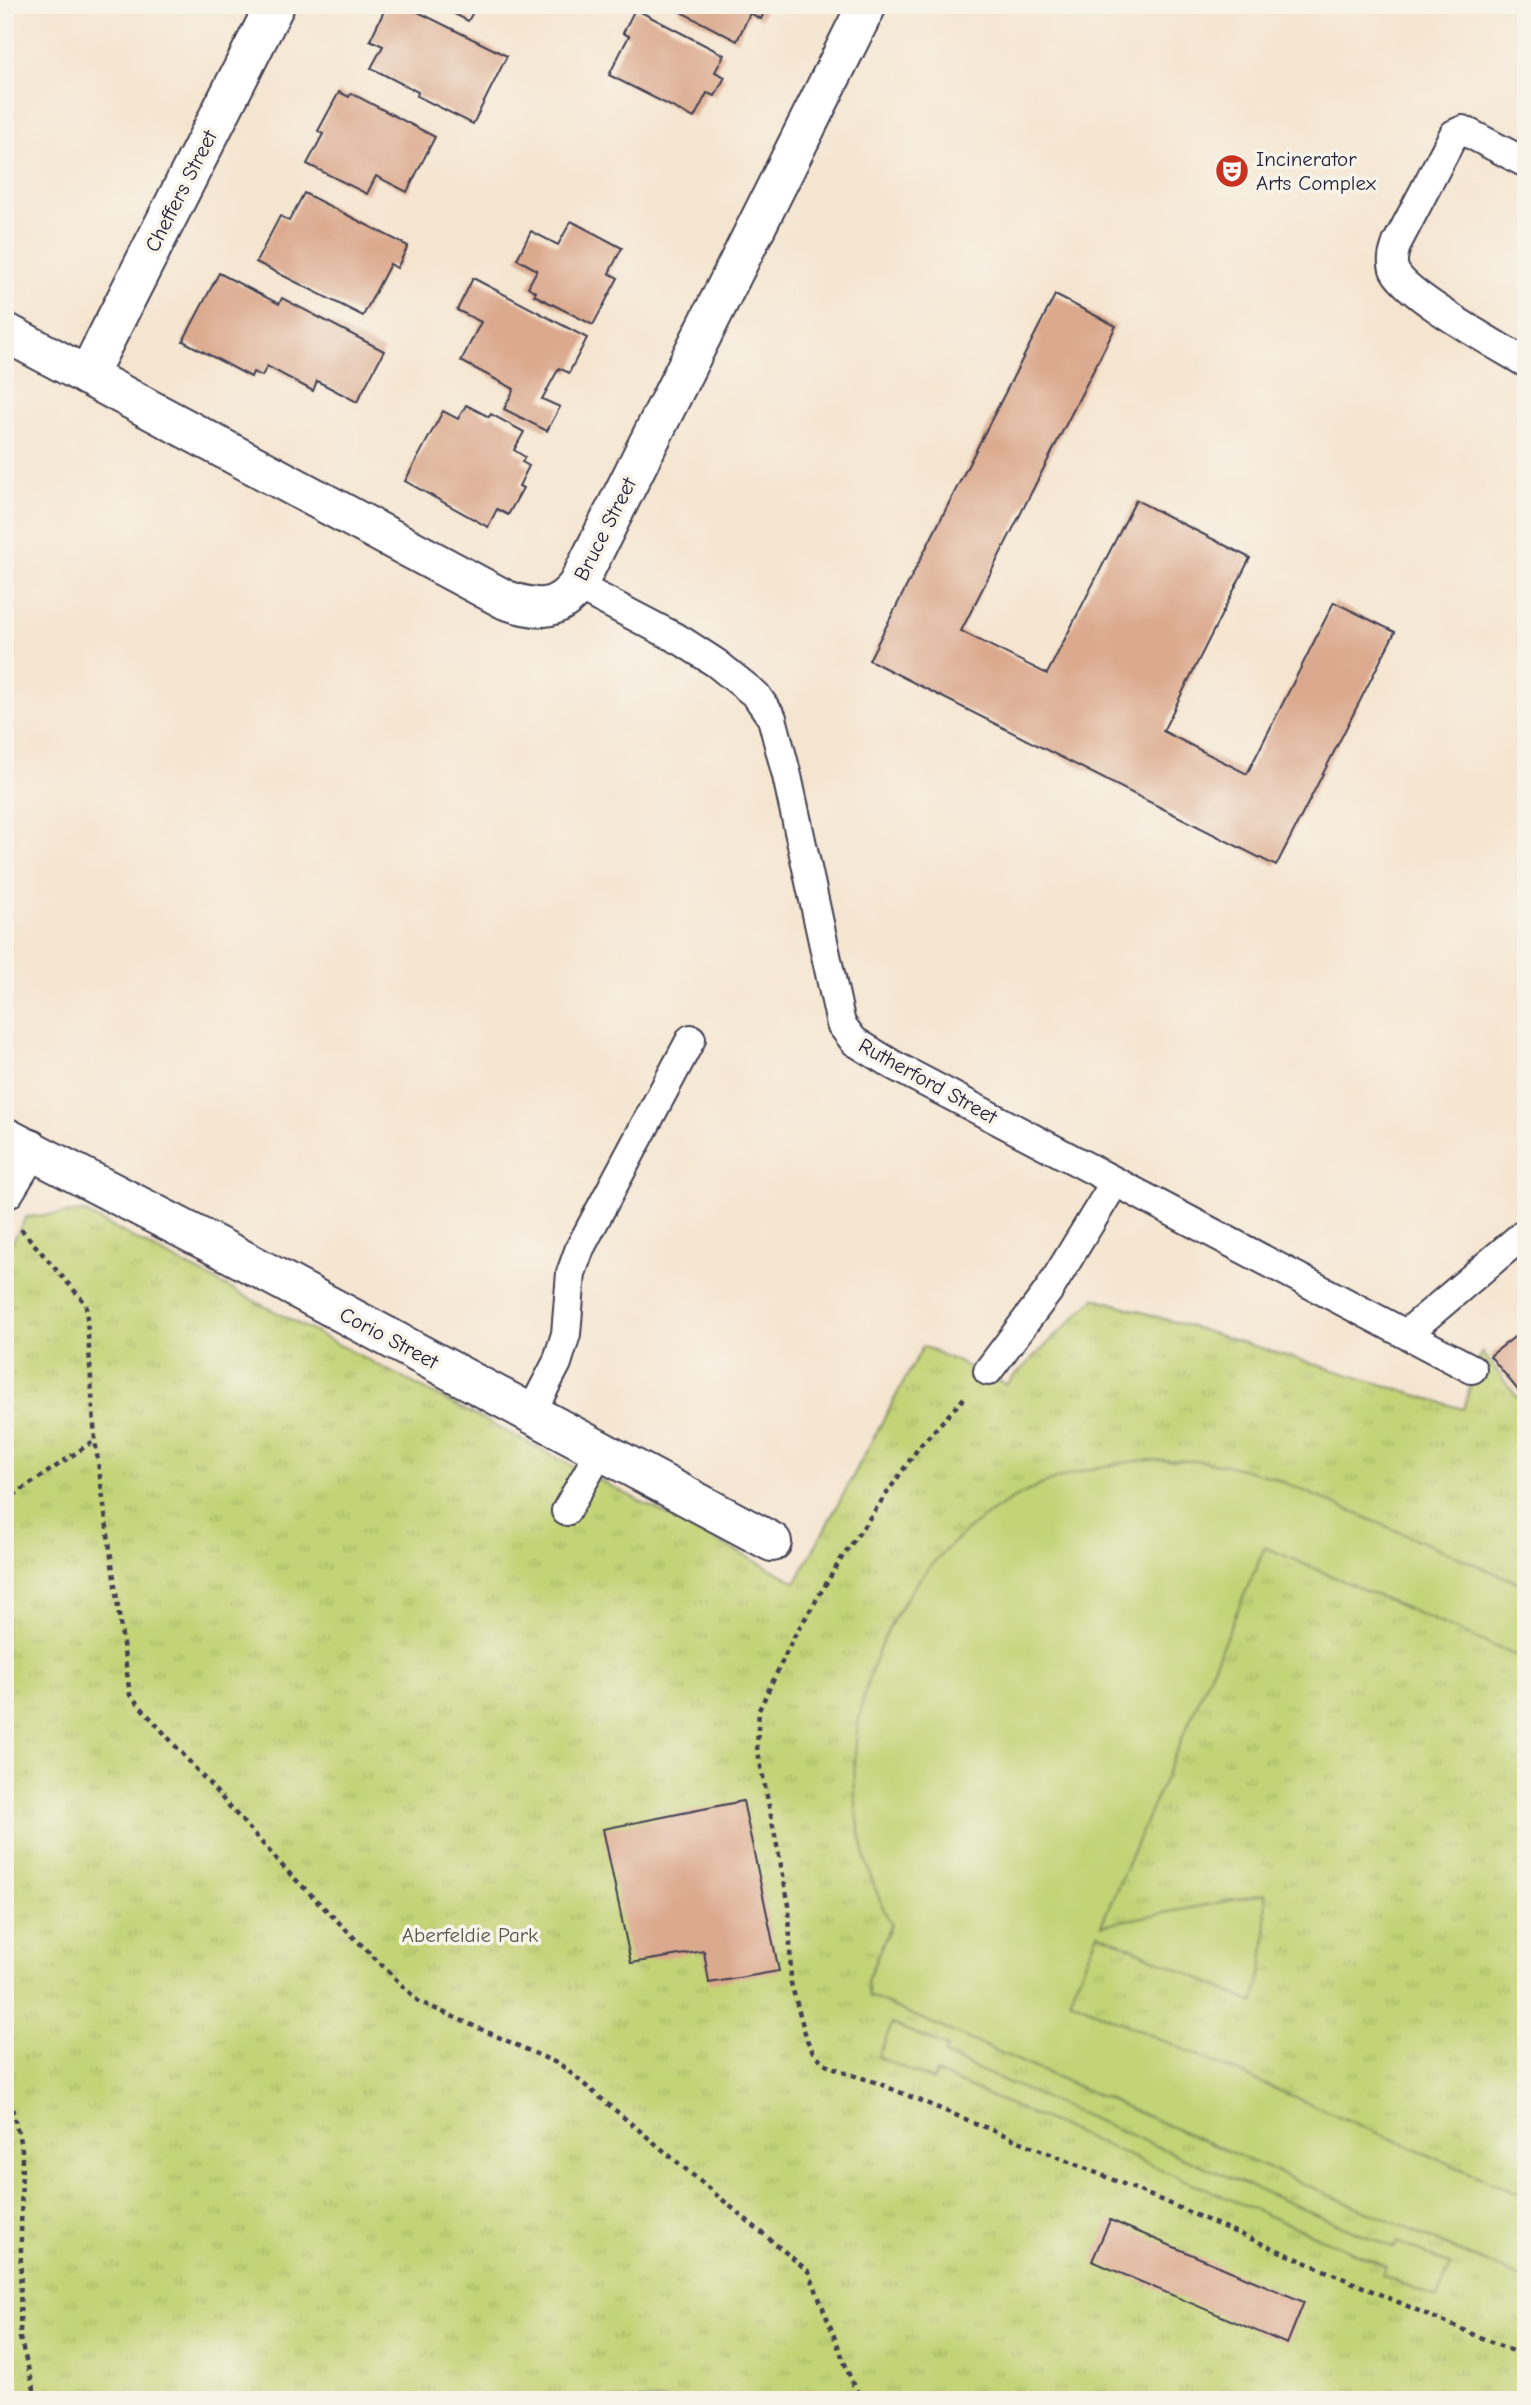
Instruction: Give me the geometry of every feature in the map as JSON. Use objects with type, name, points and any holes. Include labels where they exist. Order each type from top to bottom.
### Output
[{"type":"street","name":"Cheffers Street","points":[[88,376],[275,5]]},
{"type":"street","name":"Bruce Street","points":[[5,332],[506,600],[536,609],[554,605],[568,598],[577,586],[867,5]]},
{"type":"street","name":"Corio Street","points":[[18,1143],[772,1542]]},
{"type":"street","points":[[16,1205],[18,1143]]},
{"type":"lane","points":[[1526,163],[1463,130],[1454,134],[1396,243],[1392,257],[1394,270],[1410,289],[1526,363]]},
{"type":"lane","name":"Rutherford Street","points":[[577,586],[682,641],[716,663],[755,695],[772,718],[841,1024],[846,1033],[893,1065],[1472,1369]]},
{"type":"lane","points":[[531,1413],[557,1363],[566,1334],[571,1273],[580,1248],[691,1039]]},
{"type":"lane","points":[[988,1371],[1049,1290],[1115,1182]]},
{"type":"lane","points":[[1406,1334],[1526,1232]]},
{"type":"lane","points":[[566,1511],[601,1450]]},
{"type":"path","points":[[16,1205],[20,1230],[86,1304],[95,1440],[130,1695],[287,1871],[418,2001],[561,2065],[808,2272],[855,2387],[863,2400]]},
{"type":"path","points":[[988,1371],[919,1447],[841,1559],[794,1637],[759,1710],[757,1747],[789,1905],[791,1983],[813,2052],[824,2063],[843,2072],[875,2082],[1121,2183],[1526,2357]]},
{"type":"path","points":[[5,1501],[95,1440]]},
{"type":"path","points":[[5,2079],[22,2150],[20,2338],[37,2400]]},
{"type":"green space","name":"Aberfeldie Park","points":[[83,1212],[796,1582],[923,1346],[1006,1384],[1095,1298],[1463,1409],[1482,1352],[1526,1408],[1526,2400],[5,2400],[5,1255],[26,1217]]},
{"type":"green space","points":[[1143,1460],[1198,1461],[1271,1477],[1526,1586],[1526,1660],[1265,1547],[1101,1925],[1265,1894],[1265,1949],[1254,2003],[1098,1933],[1069,2000],[1526,2197],[1526,2280],[869,1996],[867,1981],[891,1924],[866,1861],[855,1796],[857,1731],[872,1669],[898,1611],[937,1559],[986,1516],[1058,1478]]},
{"type":"green space","points":[[892,2024],[947,2047],[944,2055],[1394,2248],[1397,2242],[1451,2265],[1437,2298],[1382,2275],[1386,2266],[936,2073],[933,2080],[878,2057]]},
{"type":"building","points":[[387,5],[401,8],[404,5],[507,56],[473,124],[417,96],[418,92],[371,68],[383,46],[370,40]]},
{"type":"building","points":[[437,5],[477,5],[468,21]]},
{"type":"building","points":[[674,5],[767,5],[761,19],[750,13],[737,41],[679,11],[680,8]]},
{"type":"building","points":[[635,9],[724,55],[715,72],[725,77],[715,96],[707,93],[694,118],[609,75],[629,36],[623,33]]},
{"type":"building","points":[[339,92],[349,97],[351,93],[435,137],[407,192],[376,176],[367,194],[307,164],[323,134],[318,131]]},
{"type":"building","points":[[304,193],[408,246],[397,268],[390,264],[363,316],[256,262],[280,216],[289,221]]},
{"type":"building","points":[[571,221],[622,248],[609,273],[618,278],[593,325],[534,295],[536,292],[528,287],[537,270],[517,259],[531,231],[558,245]]},
{"type":"building","points":[[219,273],[279,304],[282,298],[384,351],[357,402],[317,381],[313,391],[267,366],[262,376],[253,372],[251,377],[183,341]]},
{"type":"building","points":[[473,278],[587,338],[569,373],[559,368],[542,399],[560,407],[547,431],[504,409],[514,389],[461,361],[481,322],[457,310]]},
{"type":"building","points":[[1055,295],[1116,326],[961,631],[1047,674],[1136,500],[1250,558],[1163,731],[1247,774],[1334,602],[1395,632],[1276,866],[869,660]]},
{"type":"building","points":[[466,405],[489,417],[491,414],[524,432],[514,450],[525,457],[522,462],[529,466],[519,486],[523,488],[508,515],[497,509],[488,527],[405,481],[443,411],[458,419]]},
{"type":"building","points":[[1526,1328],[1526,1400],[1490,1356]]},
{"type":"building","points":[[743,1801],[779,1971],[709,1983],[704,1951],[631,1963],[603,1829]]},
{"type":"building","points":[[1110,2220],[1304,2302],[1287,2344],[1092,2261]]},
{"type":"place","name":"Incinerator Arts Complex","points":[[1232,171]]}]
